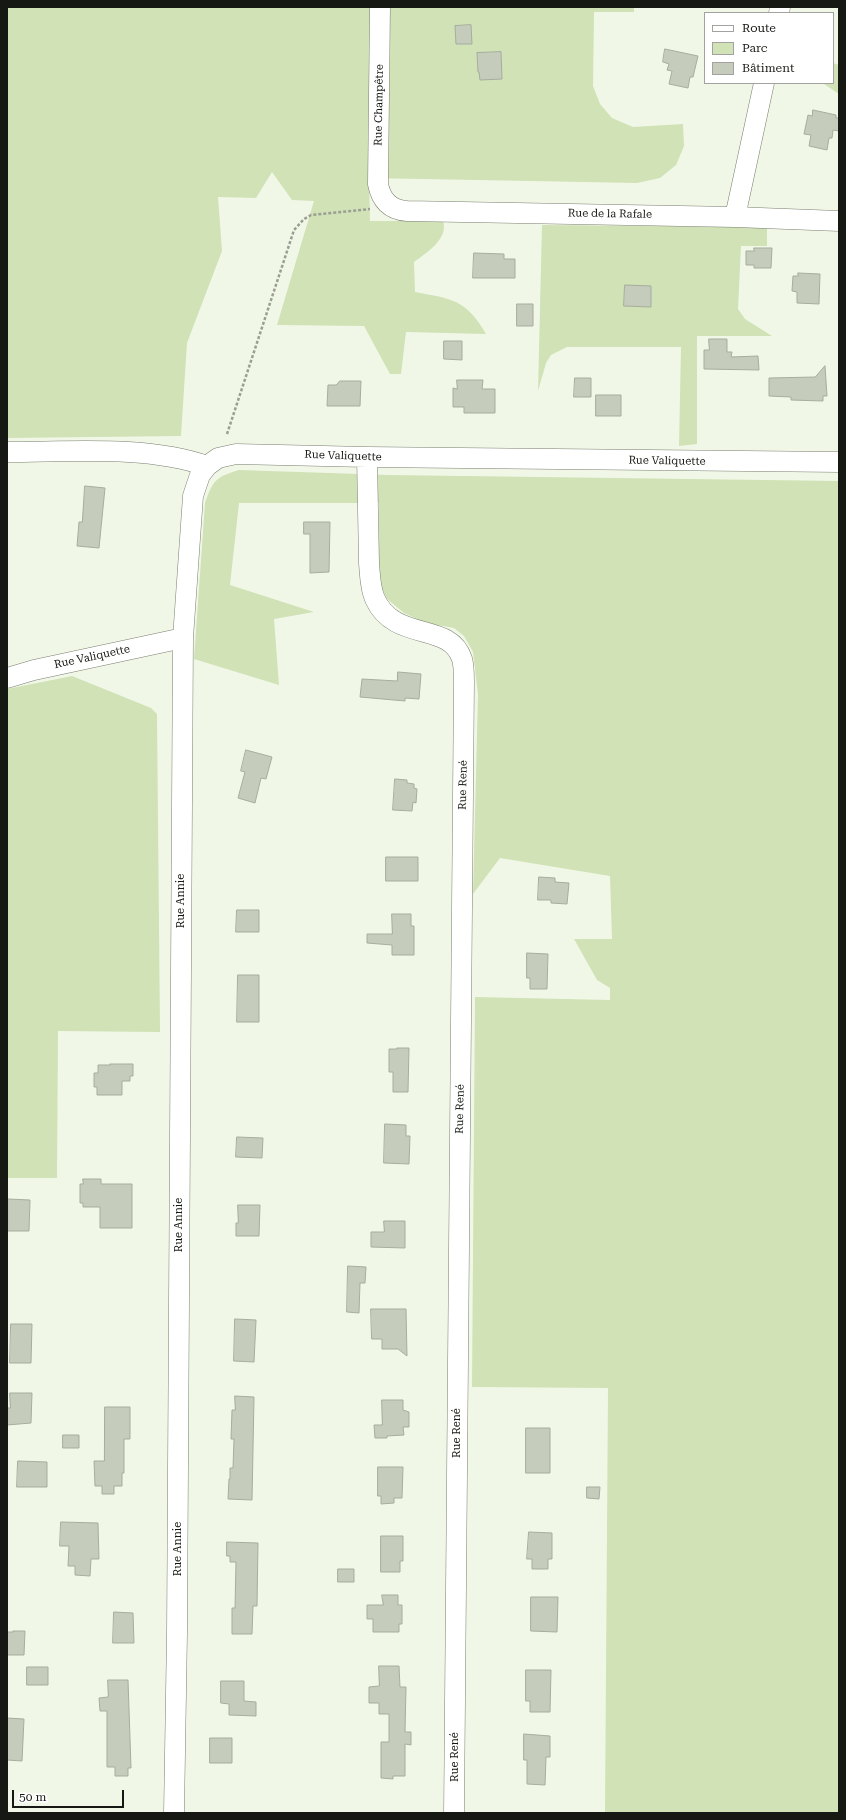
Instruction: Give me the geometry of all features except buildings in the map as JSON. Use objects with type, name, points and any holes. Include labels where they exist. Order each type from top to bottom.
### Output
[{"type":"street","name":"Rue Champêtre","points":[[380,7],[378,184],[385,201]]},
{"type":"street","points":[[735,216],[764,84]]},
{"type":"street","name":"Rue de la Rafale","points":[[385,201],[389,206],[400,211],[735,216],[839,221]]},
{"type":"street","points":[[7,452],[149,454],[176,458],[207,466],[200,475],[192,496],[183,638]]},
{"type":"street","name":"Rue Valiquette","points":[[207,466],[218,458],[236,454],[367,457],[839,462]]},
{"type":"street","name":"Rue René","points":[[367,457],[368,563],[374,598],[384,613],[398,624],[439,636],[453,645],[462,660],[464,681],[454,1813]]},
{"type":"street","name":"Rue Valiquette","points":[[7,678],[34,670],[183,638]]},
{"type":"street","name":"Rue Annie","points":[[174,1813],[177,1633],[183,638]]},
{"type":"path","points":[[228,434],[294,230],[304,218],[311,215],[370,209],[378,207],[385,201]]},
{"type":"green space","points":[[7,7],[634,7],[634,12],[594,12],[593,86],[600,104],[612,118],[633,127],[683,124],[684,146],[676,165],[660,178],[637,183],[369,178],[370,221],[443,221],[444,228],[440,240],[414,262],[415,292],[457,302],[472,314],[486,334],[406,332],[401,374],[390,374],[364,326],[277,325],[314,201],[292,200],[272,172],[256,198],[218,197],[222,251],[187,343],[181,436],[7,438]]},
{"type":"green space","points":[[834,63],[839,65],[839,94],[824,84],[834,84]]},
{"type":"green space","points":[[542,225],[767,227],[767,246],[741,246],[738,309],[745,319],[772,336],[697,336],[697,444],[679,446],[681,347],[567,347],[551,355],[546,363],[538,391]]},
{"type":"green space","points":[[239,470],[389,475],[839,481],[839,1813],[605,1813],[608,1388],[472,1387],[475,997],[610,1000],[610,988],[597,980],[574,939],[612,939],[610,876],[500,858],[473,894],[478,694],[473,652],[464,636],[454,628],[426,623],[404,613],[386,598],[378,578],[379,503],[239,503],[230,585],[314,612],[274,619],[279,685],[194,659],[205,503],[210,489],[216,480]]},
{"type":"green space","points":[[72,676],[151,708],[157,714],[160,1032],[58,1031],[57,1178],[7,1178],[7,689]]}]
